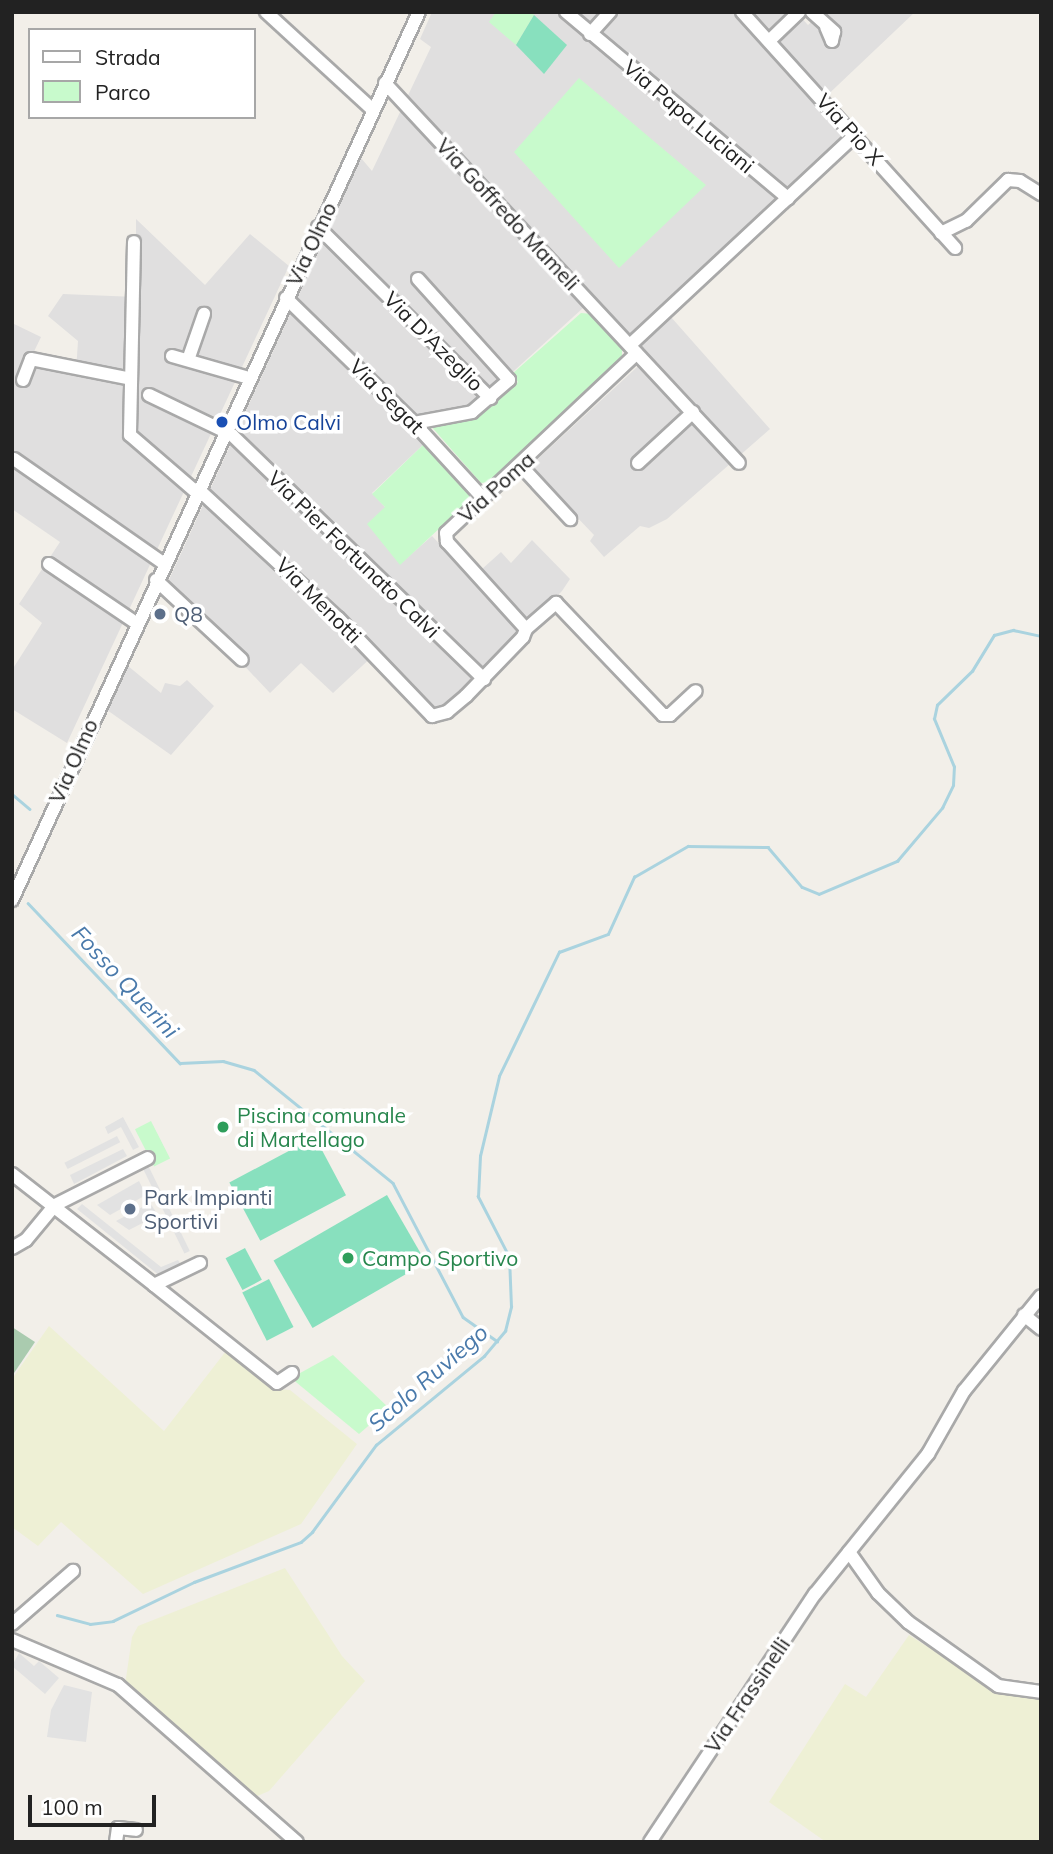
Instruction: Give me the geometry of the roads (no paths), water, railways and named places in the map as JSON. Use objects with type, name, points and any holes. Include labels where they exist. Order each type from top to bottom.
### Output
[{"type":"street","points":[[266,12],[373,110]]},
{"type":"street","name":"Via Olmo","points":[[12,900],[163,563],[419,12]]},
{"type":"street","name":"Via Papa Luciani","points":[[566,12],[788,198]]},
{"type":"street","points":[[590,34],[610,12]]},
{"type":"street","name":"Via Pio X","points":[[742,12],[856,134],[955,248]]},
{"type":"street","points":[[769,41],[799,12]]},
{"type":"street","points":[[812,12],[826,27]]},
{"type":"street","name":"Via Goffredo Mameli","points":[[385,83],[739,463]]},
{"type":"street","name":"Via Poma","points":[[526,629],[447,542],[450,528],[520,465],[633,349],[856,134]]},
{"type":"street","points":[[942,233],[966,220],[1008,180],[1020,181],[1041,194]]},
{"type":"street","name":"Via D'Azeglio","points":[[318,227],[490,398],[472,412],[414,423]]},
{"type":"street","points":[[23,380],[31,359],[131,379],[134,242]]},
{"type":"street","points":[[418,279],[507,377],[508,383],[490,398]]},
{"type":"street","name":"Via Segat","points":[[286,299],[414,423],[484,498]]},
{"type":"street","points":[[188,360],[204,314]]},
{"type":"street","points":[[172,356],[249,378]]},
{"type":"street","name":"Via Menotti","points":[[131,379],[130,435],[197,490],[338,618],[435,716],[484,679]]},
{"type":"street","points":[[149,395],[224,431]]},
{"type":"street","points":[[638,463],[693,412]]},
{"type":"street","name":"Via Pier Fortunato Calvi","points":[[224,431],[484,679]]},
{"type":"street","points":[[14,459],[163,563]]},
{"type":"street","points":[[520,465],[570,519]]},
{"type":"street","points":[[49,564],[136,623]]},
{"type":"street","points":[[156,580],[242,660]]},
{"type":"street","points":[[484,679],[526,629],[559,603],[663,715],[670,715],[696,691]]},
{"type":"street","points":[[12,1248],[26,1240],[53,1207],[148,1158]]},
{"type":"street","points":[[12,1174],[277,1384],[292,1373]]},
{"type":"street","points":[[154,1285],[200,1263]]},
{"type":"street","name":"Via Frassinelli","points":[[650,1842],[815,1594],[928,1454],[964,1391],[1041,1296]]},
{"type":"street","points":[[1024,1315],[1041,1329]]},
{"type":"street","points":[[849,1552],[878,1593],[908,1622],[998,1686],[1041,1692]]},
{"type":"street","points":[[12,1624],[73,1571]]},
{"type":"street","points":[[12,1640],[118,1685],[297,1842]]},
{"type":"street","points":[[116,1842],[117,1828],[136,1830]]},
{"type":"waterway","name":"Scolo Ruviego","points":[[57,1615],[90,1624],[113,1621],[194,1582],[301,1542],[312,1532],[376,1445],[484,1356],[505,1331],[511,1307],[509,1257],[478,1197],[480,1156],[499,1076],[559,952],[608,934],[634,877],[688,846],[768,847],[802,887],[819,894],[897,861],[942,808],[953,785],[954,767],[934,719],[937,705],[972,671],[994,635],[1013,630],[1041,636]]},
{"type":"waterway","name":"Fosso Querini","points":[[12,794],[30,809]]},
{"type":"waterway","name":"Fosso Querini","points":[[28,903],[180,1063],[223,1061],[254,1070],[393,1183],[463,1317],[497,1341]]},
{"type":"place","name":"Olmo Calvi","points":[[222,422]]},
{"type":"place","name":"Q8","points":[[160,614]]},
{"type":"place","name":"Piscina comunale di Martellago","points":[[223,1127]]},
{"type":"place","name":"Park Impianti Sportivi","points":[[130,1209]]},
{"type":"place","name":"Campo Sportivo","points":[[348,1258]]}]
